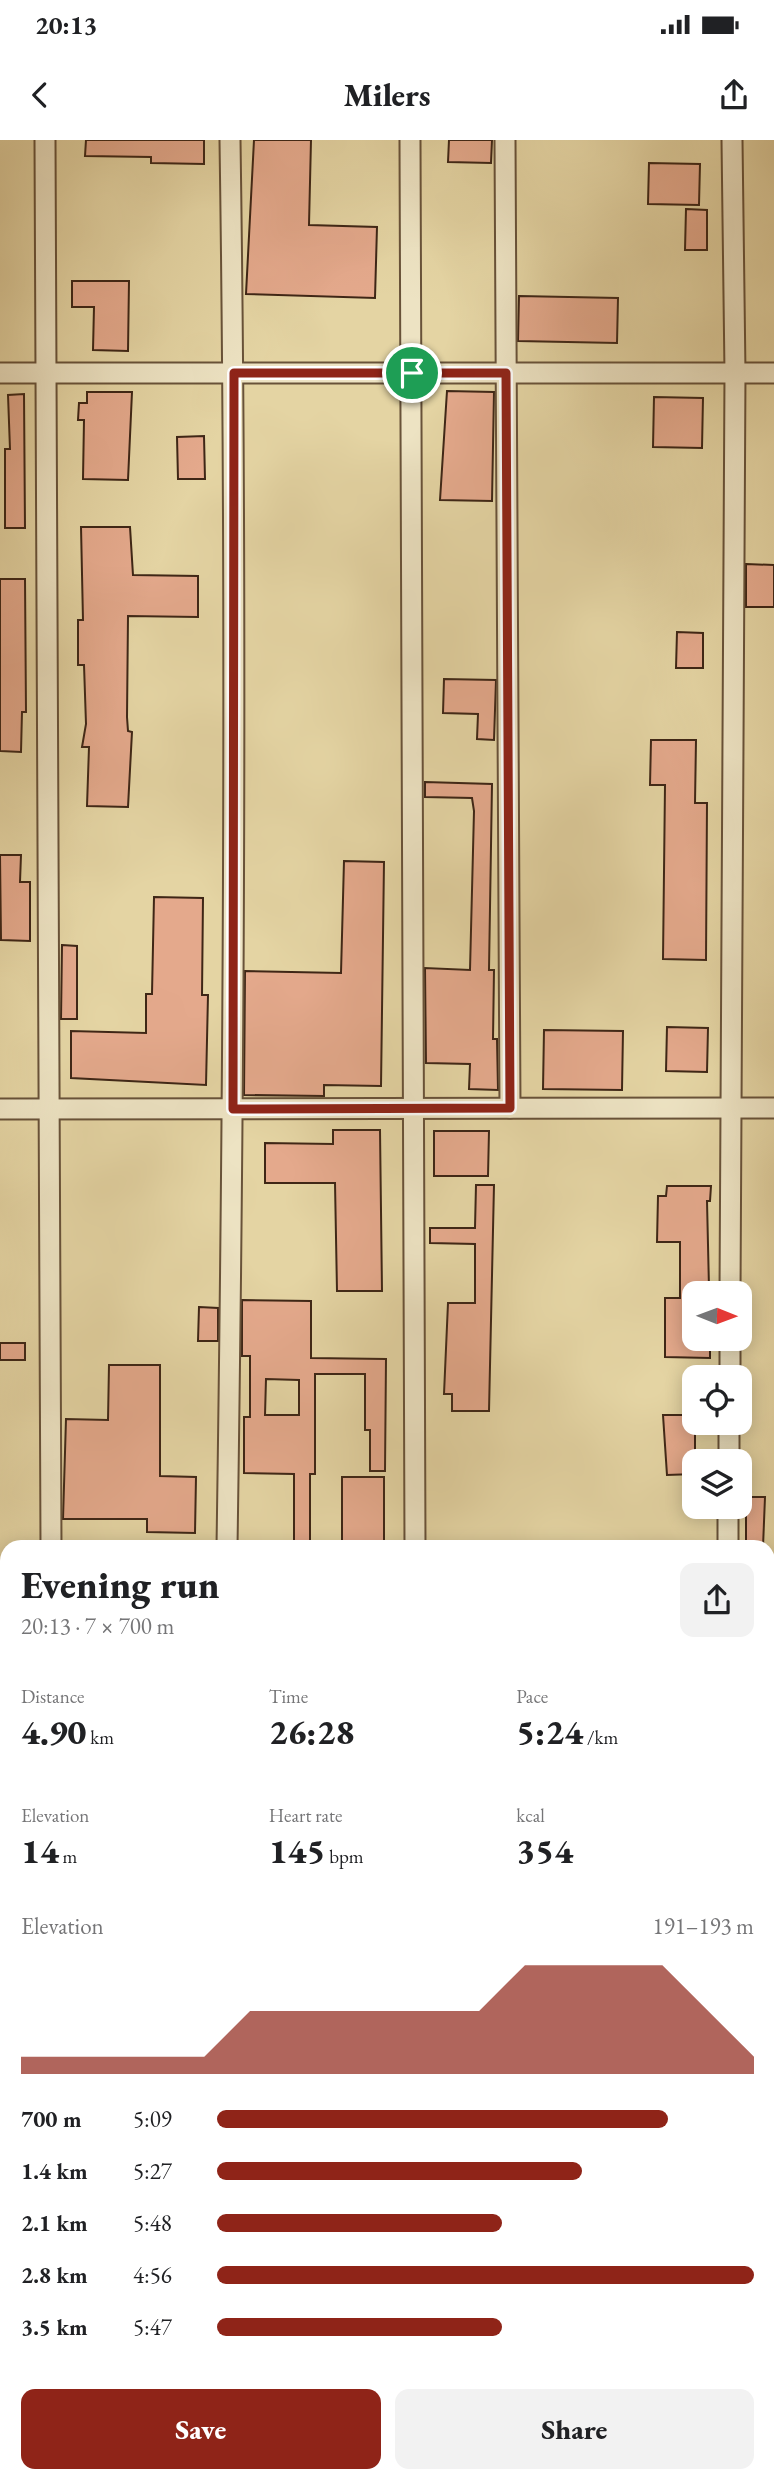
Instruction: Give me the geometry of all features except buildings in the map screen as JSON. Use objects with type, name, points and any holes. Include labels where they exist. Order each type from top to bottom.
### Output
[{"type":"street","points":[[45,140],[51,1540]]},
{"type":"street","points":[[227,1540],[233,1109],[234,373],[230,140]]},
{"type":"street","points":[[410,140],[415,1540]]},
{"type":"street","points":[[505,140],[510,1108]]},
{"type":"street","points":[[730,1281],[735,373],[732,140]]},
{"type":"street","points":[[0,373],[774,373]]},
{"type":"street","points":[[0,1109],[774,1108]]},
{"type":"street","points":[[728,1519],[728,1540]]},
{"type":"route","points":[[234,373],[412,373],[506,373],[510,1108],[233,1109],[234,373]]}]
